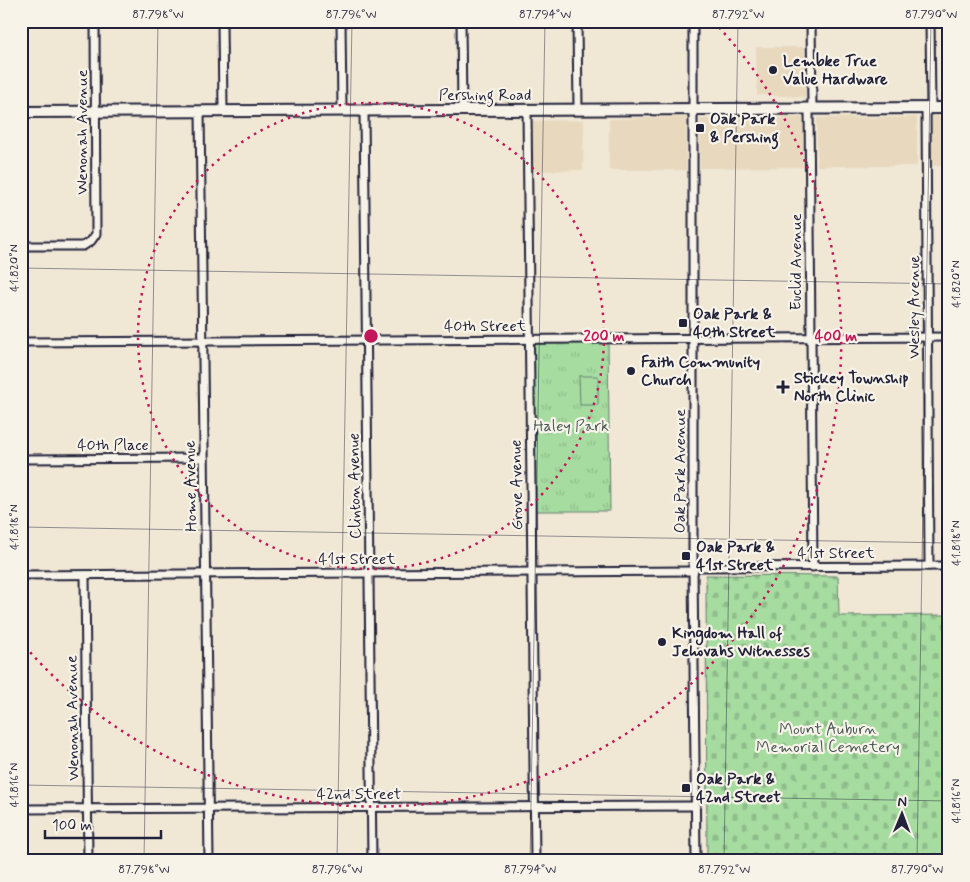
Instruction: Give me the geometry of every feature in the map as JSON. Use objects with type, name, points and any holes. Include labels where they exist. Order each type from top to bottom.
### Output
[{"type":"main road","name":"Pershing Road","points":[[21,112],[949,108]]},
{"type":"street","name":"Wenonah Avenue","points":[[21,246],[83,246],[91,241],[96,234],[95,21]]},
{"type":"street","points":[[222,21],[223,111]]},
{"type":"street","points":[[341,21],[342,111]]},
{"type":"street","points":[[461,21],[462,110]]},
{"type":"street","points":[[577,21],[578,110]]},
{"type":"street","name":"Oak Park Avenue","points":[[693,21],[696,861]]},
{"type":"street","name":"Euclid Avenue","points":[[811,21],[810,338],[813,567]]},
{"type":"street","name":"Wesley Avenue","points":[[928,566],[930,21]]},
{"type":"street","name":"Clinton Avenue","points":[[364,110],[372,861]]},
{"type":"street","name":"Grove Avenue","points":[[527,110],[535,861]]},
{"type":"street","name":"Home Avenue","points":[[200,111],[209,861]]},
{"type":"street","name":"40th Street","points":[[21,342],[949,338]]},
{"type":"street","name":"40th Place","points":[[21,459],[204,458]]},
{"type":"street","name":"41st Street","points":[[21,576],[532,572],[949,566]]},
{"type":"street","name":"Wenonah Avenue","points":[[85,575],[88,861]]},
{"type":"street","name":"42nd Street","points":[[21,809],[696,806]]},
{"type":"shaded area","points":[[756,47],[805,47],[806,97],[757,95]]},
{"type":"shaded area","points":[[930,116],[949,116],[949,166],[930,166]]},
{"type":"shaded area","points":[[686,117],[686,170],[609,170],[609,119]]},
{"type":"shaded area","points":[[803,117],[803,167],[700,168],[700,119]]},
{"type":"shaded area","points":[[917,117],[917,166],[817,166],[817,118]]},
{"type":"shaded area","points":[[584,120],[583,170],[530,171],[531,121]]},
{"type":"green space","name":"Haley Park","points":[[608,341],[610,511],[533,511],[532,342]]},
{"type":"green space","points":[[579,376],[598,376],[598,405],[580,405]]},
{"type":"green space","name":"Mount Auburn Memorial Cemetery","points":[[706,575],[838,576],[839,616],[949,615],[949,861],[707,861]]},
{"type":"place","name":"Lembke True Value Hardware","points":[[773,70]]},
{"type":"place","name":"Oak Park & Pershing","points":[[700,128]]},
{"type":"place","name":"Oak Park & 40th Street","points":[[683,323]]},
{"type":"place","name":"Faith Community Church","points":[[631,371]]},
{"type":"place","name":"Stickey Township North Clinic","points":[[783,387]]},
{"type":"place","name":"Oak Park & 41st Street","points":[[686,556]]},
{"type":"place","name":"Kingdom Hall of Jehovahs Witnesses","points":[[662,642]]},
{"type":"place","name":"Oak Park & 42nd Street","points":[[686,788]]}]
